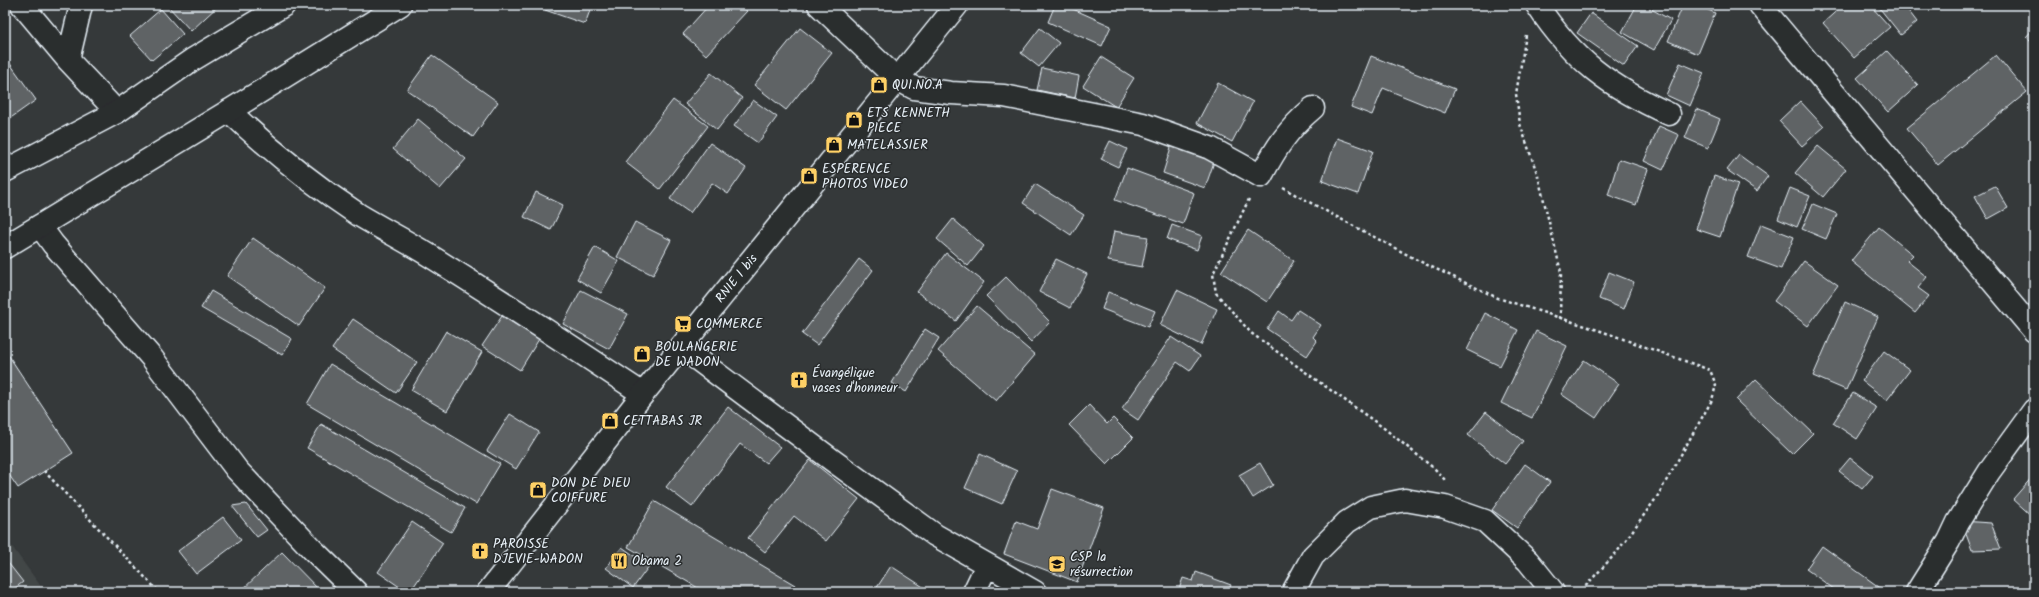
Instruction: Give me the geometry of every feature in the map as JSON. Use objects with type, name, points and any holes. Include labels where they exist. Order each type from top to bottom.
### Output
[{"type":"street","points":[[22,5],[68,60],[117,112]]},
{"type":"street","points":[[68,60],[81,5]]},
{"type":"street","points":[[5,171],[117,112],[192,60],[284,5]]},
{"type":"street","points":[[5,247],[229,112],[400,5]]},
{"type":"street","points":[[819,5],[898,79],[914,88],[951,93],[1004,96],[1143,124],[1210,148],[1261,176],[1278,145],[1296,122],[1313,108]]},
{"type":"street","name":"RNIE 1 bis","points":[[488,592],[642,394],[957,5]]},
{"type":"street","points":[[1537,5],[1553,29],[1576,55],[1605,80],[1636,99],[1669,114]]},
{"type":"street","points":[[1760,5],[2034,331]]},
{"type":"street","points":[[229,112],[303,176],[360,215],[434,258],[569,344],[642,394]]},
{"type":"street","points":[[40,226],[53,244],[152,358],[237,470],[312,550],[356,592]]},
{"type":"street","points":[[681,347],[935,535],[1035,592]]},
{"type":"street","points":[[1917,592],[1949,541],[1958,522],[1989,472],[2034,410]]},
{"type":"street","points":[[1293,592],[1313,556],[1347,522],[1371,507],[1405,500],[1445,507],[1485,521],[1528,561],[1553,592]]},
{"type":"street","points":[[974,592],[987,564]]},
{"type":"path","points":[[1527,28],[1516,94],[1520,124],[1538,176],[1561,272],[1560,318]]},
{"type":"path","points":[[1447,482],[1436,470],[1385,429],[1251,333],[1216,293],[1213,274],[1261,176],[1419,260],[1498,298],[1710,370],[1716,385],[1712,400],[1657,497],[1618,552],[1580,592]]},
{"type":"path","points":[[44,471],[159,592]]},
{"type":"shaded area","points":[[5,537],[45,592],[5,592]]},
{"type":"building","points":[[167,5],[219,5],[191,31]]},
{"type":"building","points":[[547,5],[592,5],[585,24],[545,10]]},
{"type":"building","points":[[709,5],[740,5],[747,11],[706,55],[683,34]]},
{"type":"building","points":[[1055,5],[1064,5],[1111,26],[1102,46],[1048,22]]},
{"type":"building","points":[[1637,5],[1644,5],[1671,20],[1654,50],[1622,32]]},
{"type":"building","points":[[1683,5],[1697,5],[1715,13],[1698,54],[1668,41]]},
{"type":"building","points":[[1843,5],[1870,5],[1890,27],[1854,58],[1823,23]]},
{"type":"building","points":[[1877,5],[1904,5],[1917,22],[1901,35]]},
{"type":"building","points":[[161,9],[183,34],[152,60],[130,36]]},
{"type":"building","points":[[1591,13],[1638,46],[1624,66],[1577,33]]},
{"type":"building","points":[[800,28],[832,53],[786,110],[754,85]]},
{"type":"building","points":[[1040,28],[1059,43],[1039,67],[1021,53]]},
{"type":"building","points":[[2034,28],[2034,45],[2026,37]]},
{"type":"building","points":[[1887,51],[1918,85],[1888,112],[1857,78]]},
{"type":"building","points":[[432,55],[498,102],[473,137],[407,90]]},
{"type":"building","points":[[1996,55],[2027,92],[1938,165],[1907,128]]},
{"type":"building","points":[[1371,56],[1455,89],[1445,113],[1383,88],[1372,115],[1351,107]]},
{"type":"building","points":[[1101,57],[1134,78],[1116,107],[1083,86]]},
{"type":"building","points":[[6,58],[36,100],[5,122],[5,59]]},
{"type":"building","points":[[1680,63],[1704,73],[1690,106],[1666,95]]},
{"type":"building","points":[[1042,68],[1079,76],[1075,98],[1037,90]]},
{"type":"building","points":[[711,73],[742,98],[717,130],[685,104]]},
{"type":"building","points":[[1218,83],[1253,102],[1232,142],[1197,123]]},
{"type":"building","points":[[673,100],[708,126],[660,189],[625,162]]},
{"type":"building","points":[[753,100],[777,117],[758,143],[734,126]]},
{"type":"building","points":[[1800,101],[1824,127],[1802,146],[1779,121]]},
{"type":"building","points":[[1697,109],[1720,119],[1708,148],[1685,138]]},
{"type":"building","points":[[418,119],[466,159],[440,189],[393,149]]},
{"type":"building","points":[[1659,126],[1679,135],[1663,170],[1644,161]]},
{"type":"building","points":[[1337,138],[1373,151],[1358,194],[1322,181]]},
{"type":"building","points":[[1110,141],[1127,149],[1118,167],[1101,159]]},
{"type":"building","points":[[710,143],[746,168],[728,194],[712,183],[690,213],[670,199]]},
{"type":"building","points":[[1172,144],[1215,159],[1205,188],[1163,173]]},
{"type":"building","points":[[1818,146],[1846,169],[1823,197],[1795,173]]},
{"type":"building","points":[[1739,155],[1768,176],[1757,191],[1727,170]]},
{"type":"building","points":[[1619,159],[1648,169],[1636,205],[1608,195]]},
{"type":"building","points":[[1127,168],[1194,193],[1183,224],[1115,200]]},
{"type":"building","points":[[1714,176],[1738,184],[1720,237],[1696,229]]},
{"type":"building","points":[[1035,184],[1084,215],[1071,235],[1023,203]]},
{"type":"building","points":[[1995,186],[2008,208],[1988,219],[1975,196]]},
{"type":"building","points":[[1790,188],[1810,196],[1797,227],[1778,219]]},
{"type":"building","points":[[536,192],[563,205],[551,230],[524,217]]},
{"type":"building","points":[[1813,204],[1837,214],[1826,239],[1802,229]]},
{"type":"building","points":[[953,219],[984,246],[968,266],[937,239]]},
{"type":"building","points":[[635,222],[671,240],[653,275],[617,257]]},
{"type":"building","points":[[1761,224],[1794,237],[1781,269],[1748,257]]},
{"type":"building","points":[[1172,225],[1202,236],[1197,250],[1167,239]]},
{"type":"building","points":[[1879,227],[1913,255],[1907,261],[1927,277],[1918,288],[1929,296],[1915,313],[1851,261]]},
{"type":"building","points":[[1248,230],[1294,261],[1267,302],[1221,272]]},
{"type":"building","points":[[1114,231],[1148,237],[1142,267],[1108,261]]},
{"type":"building","points":[[253,238],[325,288],[299,326],[227,276]]},
{"type":"building","points":[[595,247],[619,261],[601,293],[577,279]]},
{"type":"building","points":[[946,253],[984,282],[956,321],[917,292]]},
{"type":"building","points":[[859,259],[873,270],[817,345],[802,334]]},
{"type":"building","points":[[1056,259],[1087,274],[1070,308],[1039,292]]},
{"type":"building","points":[[1804,261],[1838,285],[1808,326],[1774,301]]},
{"type":"building","points":[[1609,272],[1634,282],[1624,309],[1599,299]]},
{"type":"building","points":[[1006,277],[1050,322],[1031,342],[986,296]]},
{"type":"building","points":[[581,290],[628,314],[609,349],[563,324]]},
{"type":"building","points":[[1177,290],[1217,309],[1201,345],[1160,325]]},
{"type":"building","points":[[211,291],[292,339],[282,355],[201,308]]},
{"type":"building","points":[[1108,292],[1155,311],[1148,327],[1102,309]]},
{"type":"building","points":[[1845,302],[1878,317],[1846,390],[1813,376]]},
{"type":"building","points":[[977,306],[1035,355],[996,401],[938,351]]},
{"type":"building","points":[[1298,310],[1321,325],[1313,337],[1317,341],[1307,356],[1267,329],[1279,311],[1291,320]]},
{"type":"building","points":[[1485,313],[1518,330],[1500,366],[1467,350]]},
{"type":"building","points":[[502,316],[539,339],[520,370],[482,346]]},
{"type":"building","points":[[353,319],[417,362],[396,393],[332,349]]},
{"type":"building","points":[[925,329],[939,338],[906,392],[892,383]]},
{"type":"building","points":[[446,331],[482,352],[447,411],[411,390]]},
{"type":"building","points":[[1536,331],[1567,346],[1532,418],[1501,403]]},
{"type":"building","points":[[1171,337],[1200,356],[1190,371],[1177,362],[1138,420],[1122,409]]},
{"type":"building","points":[[5,350],[73,453],[18,488],[5,469]]},
{"type":"building","points":[[1884,351],[1910,370],[1887,400],[1862,381]]},
{"type":"building","points":[[1584,360],[1619,384],[1596,418],[1561,394]]},
{"type":"building","points":[[330,364],[500,464],[476,504],[307,404]]},
{"type":"building","points":[[1756,379],[1813,433],[1792,454],[1736,400]]},
{"type":"building","points":[[1853,393],[1877,408],[1857,439],[1833,423]]},
{"type":"building","points":[[1089,405],[1107,424],[1113,418],[1133,438],[1107,464],[1069,425]]},
{"type":"building","points":[[728,407],[780,447],[766,463],[740,444],[692,507],[666,487]]},
{"type":"building","points":[[1486,412],[1523,441],[1505,464],[1468,435]]},
{"type":"building","points":[[510,414],[539,432],[516,469],[487,451]]},
{"type":"building","points":[[321,424],[465,508],[451,532],[307,448]]},
{"type":"building","points":[[980,454],[1017,471],[1002,504],[965,488]]},
{"type":"building","points":[[1850,458],[1873,476],[1862,489],[1839,471]]},
{"type":"building","points":[[810,460],[859,499],[826,541],[794,516],[765,552],[748,538]]},
{"type":"building","points":[[1260,463],[1273,485],[1253,498],[1239,475]]},
{"type":"building","points":[[1525,464],[1550,482],[1517,528],[1492,510]]},
{"type":"building","points":[[2034,475],[2034,518],[2013,499]]},
{"type":"building","points":[[1052,489],[1104,508],[1077,582],[1004,554],[1016,521],[1037,529]]},
{"type":"building","points":[[654,501],[795,585],[791,592],[705,592],[628,547]]},
{"type":"building","points":[[246,504],[267,530],[257,537],[232,506]]},
{"type":"building","points":[[223,517],[241,540],[196,574],[178,551]]},
{"type":"building","points":[[1961,521],[1991,523],[2001,549],[1972,550]]},
{"type":"building","points":[[412,522],[443,543],[410,592],[407,592],[378,572]]},
{"type":"building","points":[[1822,546],[1886,592],[1838,592],[1806,569]]},
{"type":"building","points":[[622,547],[649,566],[633,588],[606,568]]},
{"type":"building","points":[[282,552],[321,592],[240,592]]},
{"type":"building","points":[[5,559],[23,582],[10,592],[5,592]]},
{"type":"building","points":[[891,566],[931,592],[874,592]]},
{"type":"building","points":[[1196,572],[1231,585],[1228,592],[1178,592],[1183,578],[1193,581]]},
{"type":"place","name":"QUI.NO.A","points":[[879,85]]},
{"type":"place","name":"ETS KENNETH PIECE","points":[[854,120]]},
{"type":"place","name":"MATELASSIER","points":[[834,145]]},
{"type":"place","name":"ESPERENCE PHOTOS VIDEO","points":[[809,176]]},
{"type":"place","name":"COMMERCE","points":[[683,324]]},
{"type":"place","name":"BOULANGERIE DE WADON","points":[[642,354]]},
{"type":"place","name":"Évangélique vases d'honneur","points":[[799,380]]},
{"type":"place","name":"CETTABAS JR","points":[[610,421]]},
{"type":"place","name":"DON DE DIEU COIFFURE","points":[[538,490]]},
{"type":"place","name":"PAROISSE DJEVIE-WADON","points":[[480,551]]},
{"type":"place","name":"Obama 2","points":[[619,561]]},
{"type":"place","name":"CSP la résurrection","points":[[1057,564]]}]
